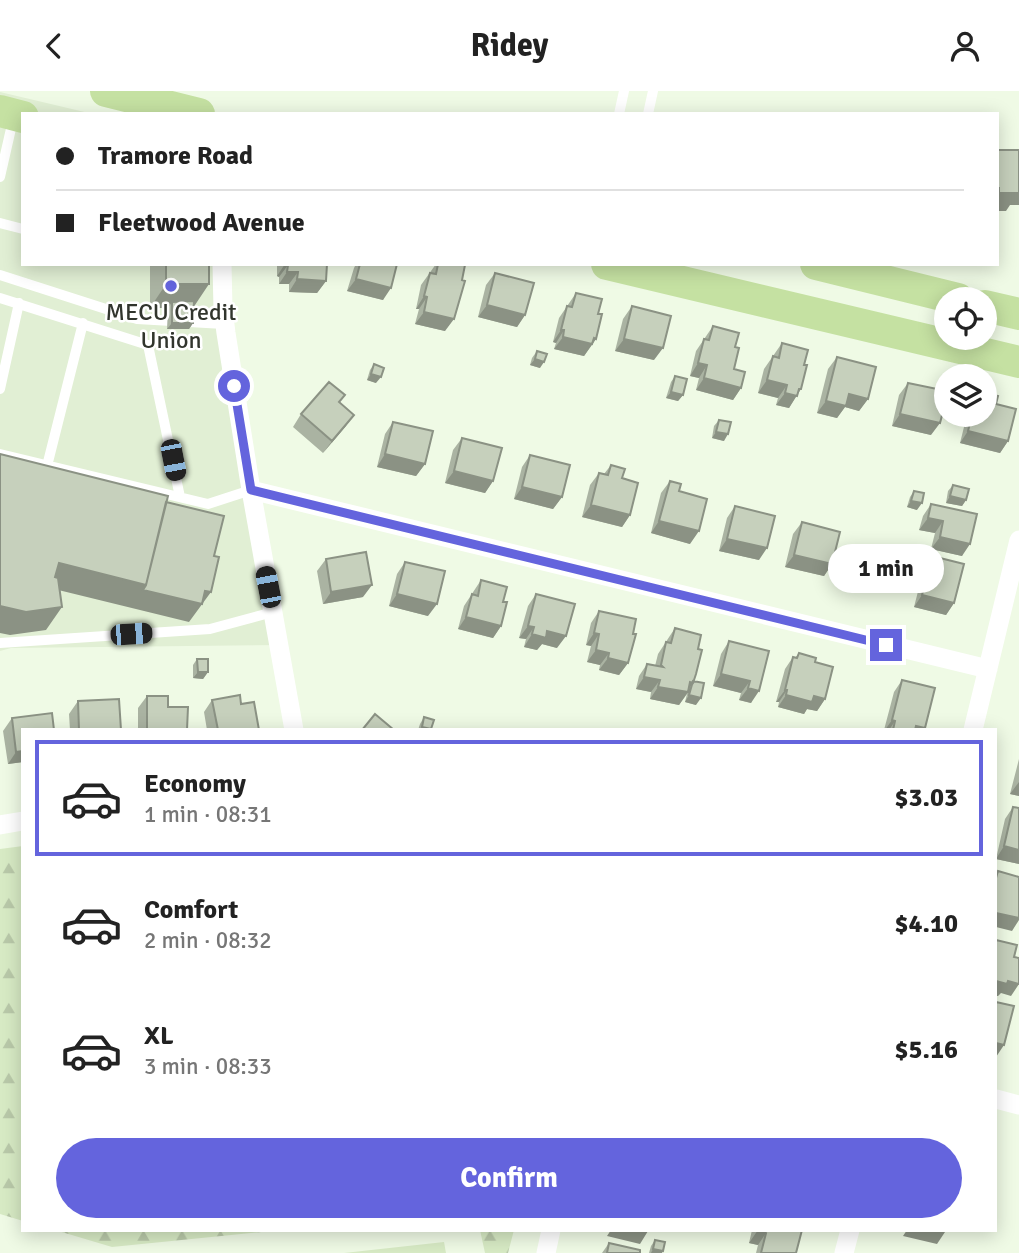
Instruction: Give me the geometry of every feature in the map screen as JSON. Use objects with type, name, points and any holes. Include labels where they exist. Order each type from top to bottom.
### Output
[{"type":"main road","points":[[106,91],[190,112]]},
{"type":"main road","points":[[615,266],[1019,362]]},
{"type":"main road","points":[[824,266],[934,293]]},
{"type":"main road","points":[[997,309],[1019,314]]},
{"type":"street","points":[[222,266],[225,324],[251,490],[294,728]]},
{"type":"street","points":[[251,490],[988,669]]},
{"type":"street","points":[[973,728],[1019,540]]},
{"type":"street","points":[[0,825],[21,821]]},
{"type":"street","points":[[997,1099],[1019,1105]]},
{"type":"street","points":[[546,1253],[551,1232]]},
{"type":"street","points":[[844,1253],[849,1232]]},
{"type":"lane","points":[[619,112],[624,91]]},
{"type":"lane","points":[[648,112],[653,91]]},
{"type":"lane","points":[[0,177],[12,115]]},
{"type":"lane","points":[[0,223],[21,228]]},
{"type":"lane","points":[[0,275],[137,319],[225,324]]},
{"type":"lane","points":[[0,298],[148,345],[180,497]]},
{"type":"lane","points":[[0,389],[19,303]]},
{"type":"lane","points":[[47,466],[83,323]]},
{"type":"lane","points":[[0,454],[208,504],[251,490]]},
{"type":"lane","points":[[0,643],[210,629],[273,612]]},
{"type":"shaded area","points":[[0,92],[85,112],[21,112],[21,266],[228,266],[226,315],[281,645],[11,648],[0,651]]},
{"type":"green space","points":[[21,846],[21,1220],[0,1214],[0,849]]},
{"type":"green space","points":[[62,1232],[261,1232],[112,1247]]},
{"type":"green space","points":[[480,1232],[513,1232],[508,1253],[485,1253]]},
{"type":"green space","points":[[444,1242],[446,1253],[344,1253]]},
{"type":"building","points":[[999,150],[1019,150],[1019,193],[999,193]]},
{"type":"building","points":[[166,266],[209,266],[209,284],[166,284]]},
{"type":"building","points":[[288,266],[327,266],[326,281],[297,279],[298,272],[287,272]]},
{"type":"building","points":[[359,266],[396,266],[391,288],[356,279]]},
{"type":"building","points":[[438,266],[465,266],[462,280],[465,281],[454,319],[424,312],[427,297],[424,296],[430,273],[436,274]]},
{"type":"building","points":[[495,273],[534,283],[525,315],[487,305]]},
{"type":"building","points":[[576,293],[602,299],[598,314],[602,314],[596,339],[594,338],[592,344],[563,337],[564,330],[561,330],[567,306],[572,307]]},
{"type":"building","points":[[194,301],[193,323],[172,323],[172,302]]},
{"type":"building","points":[[632,306],[671,316],[663,348],[624,339]]},
{"type":"building","points":[[713,326],[739,333],[734,369],[745,372],[741,388],[704,378],[707,365],[698,363],[704,339],[709,340]]},
{"type":"building","points":[[782,343],[808,350],[804,365],[807,365],[797,396],[785,393],[787,385],[767,380],[773,356],[779,358]]},
{"type":"building","points":[[537,351],[547,354],[544,362],[535,359]]},
{"type":"building","points":[[837,357],[876,367],[868,399],[849,394],[846,406],[826,401]]},
{"type":"building","points":[[374,364],[384,368],[381,377],[371,374]]},
{"type":"building","points":[[675,376],[687,379],[683,395],[671,392]]},
{"type":"building","points":[[329,382],[345,395],[339,402],[354,415],[332,441],[301,414]]},
{"type":"building","points":[[908,383],[934,388],[934,422],[900,414]]},
{"type":"building","points":[[997,404],[1016,409],[1008,441],[968,431],[969,427],[997,427]]},
{"type":"building","points":[[719,420],[731,422],[728,434],[716,432]]},
{"type":"building","points":[[393,422],[433,431],[425,464],[385,454]]},
{"type":"building","points":[[462,438],[502,448],[493,481],[454,471]]},
{"type":"building","points":[[0,454],[168,496],[146,585],[59,563],[55,577],[58,578],[62,607],[26,612],[0,606]]},
{"type":"building","points":[[530,455],[570,465],[562,497],[522,487]]},
{"type":"building","points":[[611,465],[625,469],[622,478],[638,483],[630,515],[591,505],[599,473],[608,475]]},
{"type":"building","points":[[670,481],[681,484],[679,491],[707,499],[699,531],[659,521]]},
{"type":"building","points":[[953,485],[969,489],[966,500],[950,496]]},
{"type":"building","points":[[914,491],[924,493],[922,503],[911,501]]},
{"type":"building","points":[[166,502],[224,516],[214,556],[219,557],[211,592],[205,591],[202,604],[143,590]]},
{"type":"building","points":[[931,504],[977,514],[970,544],[940,537],[943,521],[928,518]]},
{"type":"building","points":[[735,506],[775,516],[767,548],[727,539]]},
{"type":"building","points":[[802,522],[840,532],[832,564],[794,555]]},
{"type":"building","points":[[366,552],[372,585],[331,592],[326,559]]},
{"type":"building","points":[[932,556],[964,564],[954,603],[922,595]]},
{"type":"building","points":[[405,562],[445,571],[437,604],[397,594]]},
{"type":"building","points":[[481,580],[507,587],[503,602],[507,602],[501,626],[466,617],[472,594],[478,596]]},
{"type":"building","points":[[536,594],[575,604],[566,636],[547,631],[546,638],[532,634],[534,627],[528,626]]},
{"type":"building","points":[[599,611],[636,619],[633,634],[636,634],[628,663],[608,658],[609,653],[596,650],[599,634],[594,633]]},
{"type":"building","points":[[675,628],[701,635],[698,649],[702,650],[688,692],[658,687],[660,680],[644,677],[647,664],[663,667],[661,665],[666,642],[671,643]]},
{"type":"building","points":[[729,641],[769,651],[759,691],[748,688],[750,681],[721,674]]},
{"type":"building","points":[[799,653],[816,658],[815,662],[833,667],[825,699],[814,696],[812,702],[786,695],[793,657],[797,658]]},
{"type":"building","points":[[197,659],[208,659],[208,672],[198,672]]},
{"type":"building","points":[[902,680],[935,688],[925,728],[893,728],[895,721],[892,720]]},
{"type":"building","points":[[693,681],[704,683],[701,698],[689,695]]},
{"type":"building","points":[[240,695],[241,704],[254,702],[259,728],[218,728],[212,700]]},
{"type":"building","points":[[147,696],[168,696],[168,707],[188,707],[187,728],[147,728]]},
{"type":"building","points":[[119,699],[121,728],[79,728],[78,701]]},
{"type":"building","points":[[52,713],[54,728],[21,728],[21,751],[16,752],[12,718]]},
{"type":"building","points":[[375,714],[392,728],[364,728]]},
{"type":"building","points":[[424,717],[434,720],[431,728],[422,727]]},
{"type":"building","points":[[1013,807],[1019,808],[1019,850],[1004,846]]},
{"type":"building","points":[[998,871],[1019,877],[1019,918],[997,913]]},
{"type":"building","points":[[997,940],[1017,945],[1014,957],[1019,958],[1019,984],[1008,981],[1007,984],[997,981]]},
{"type":"building","points":[[997,1002],[1014,1006],[1004,1045],[997,1043]]},
{"type":"building","points":[[763,1232],[801,1232],[796,1253],[761,1253],[766,1233]]},
{"type":"building","points":[[655,1240],[665,1242],[663,1251],[653,1249]]},
{"type":"building","points":[[609,1243],[640,1250],[640,1253],[607,1253]]},
{"type":"place","name":"MECU Credit Union","points":[[171,286]]},
{"type":"route","points":[[234,386],[251,490],[886,645]]}]
